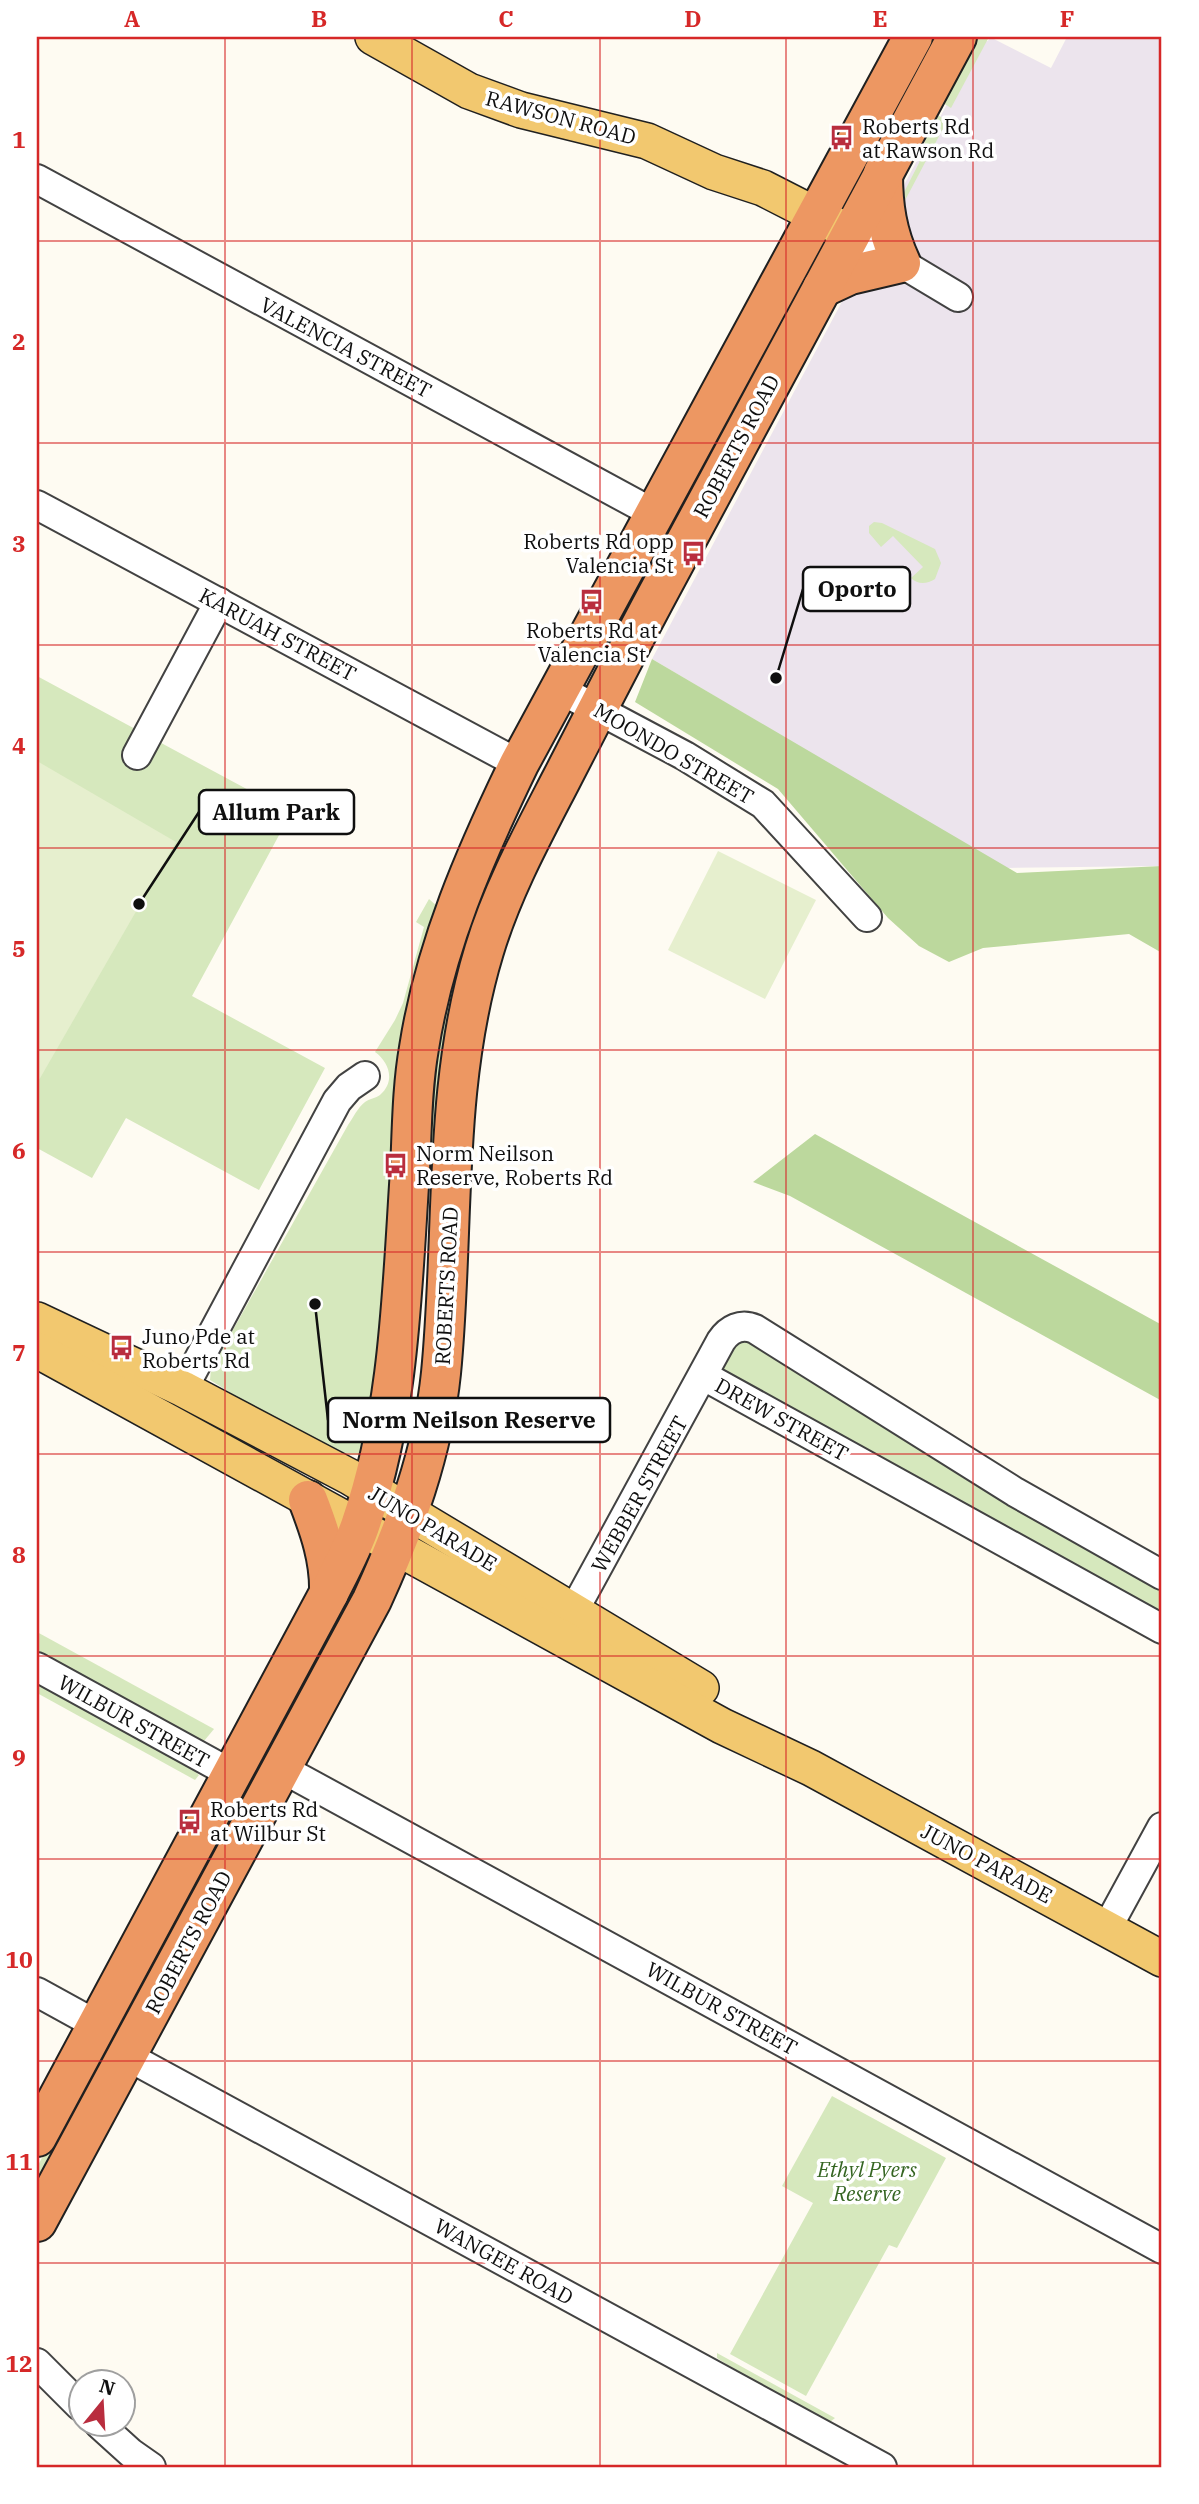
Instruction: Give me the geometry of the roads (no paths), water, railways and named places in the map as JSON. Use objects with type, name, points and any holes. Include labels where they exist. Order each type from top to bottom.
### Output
[{"type":"highway","name":"ROBERTS ROAD","points":[[37,2137],[329,1593],[359,1528],[384,1440],[396,1368],[419,1047],[438,959],[459,896],[482,840],[559,689],[913,37]]},
{"type":"highway","name":"ROBERTS ROAD","points":[[37,2222],[372,1600],[408,1513],[427,1452],[441,1376],[454,1105],[465,1023],[485,947],[502,902],[520,861],[598,709],[957,37]]},
{"type":"highway","points":[[822,288],[850,275],[901,263],[886,224],[883,173]]},
{"type":"highway","points":[[308,1500],[326,1551],[330,1569],[329,1593]]},
{"type":"main road","name":"RAWSON ROAD","points":[[373,37],[488,99],[648,141],[714,172],[787,228],[851,233]]},
{"type":"main road","name":"JUNO PARADE","points":[[37,1320],[183,1389],[371,1490],[731,1706],[811,1768]]},
{"type":"main road","name":"JUNO PARADE","points":[[37,1350],[722,1726],[811,1768],[1162,1959]]},
{"type":"street","name":"VALENCIA STREET","points":[[37,179],[655,514]]},
{"type":"street","points":[[851,233],[958,297]]},
{"type":"street","name":"KARUAH STREET","points":[[37,505],[519,764]]},
{"type":"street","points":[[137,755],[219,602]]},
{"type":"street","name":"MOONDO STREET","points":[[559,689],[685,756],[764,804],[867,917]]},
{"type":"street","points":[[183,1389],[337,1101],[349,1087],[365,1076]]},
{"type":"street","name":"DREW STREET","points":[[1162,1575],[1014,1492],[749,1327],[732,1329],[726,1334],[704,1376],[1162,1629]]},
{"type":"street","name":"WEBBER STREET","points":[[573,1612],[704,1376]]},
{"type":"street","name":"WILBUR STREET","points":[[37,1667],[232,1774]]},
{"type":"street","name":"WILBUR STREET","points":[[281,1768],[1162,2249]]},
{"type":"street","points":[[1107,1928],[1162,1827]]},
{"type":"street","points":[[37,1992],[97,2025]]},
{"type":"street","name":"WANGEE ROAD","points":[[127,2056],[882,2467]]},
{"type":"street","points":[[37,2363],[66,2392]]},
{"type":"street","points":[[114,2438],[151,2467]]},
{"type":"place","name":"Roberts Rd at Rawson Rd","points":[[842,138]]},
{"type":"place","name":"Roberts Rd opp Valencia St","points":[[694,553]]},
{"type":"place","name":"Roberts Rd at Valencia St","points":[[592,601]]},
{"type":"place","name":"Oporto","points":[[776,678]]},
{"type":"place","name":"Allum Park","points":[[139,904]]},
{"type":"place","name":"Norm Neilson Reserve, Roberts Rd","points":[[396,1165]]},
{"type":"place","name":"Norm Neilson Reserve","points":[[315,1304]]},
{"type":"place","name":"Juno Pde at Roberts Rd","points":[[122,1348]]},
{"type":"place","name":"Roberts Rd at Wilbur St","points":[[190,1821]]},
{"type":"park label","name":"Ethyl Pyers Reserve","points":[[867,2181]]}]
